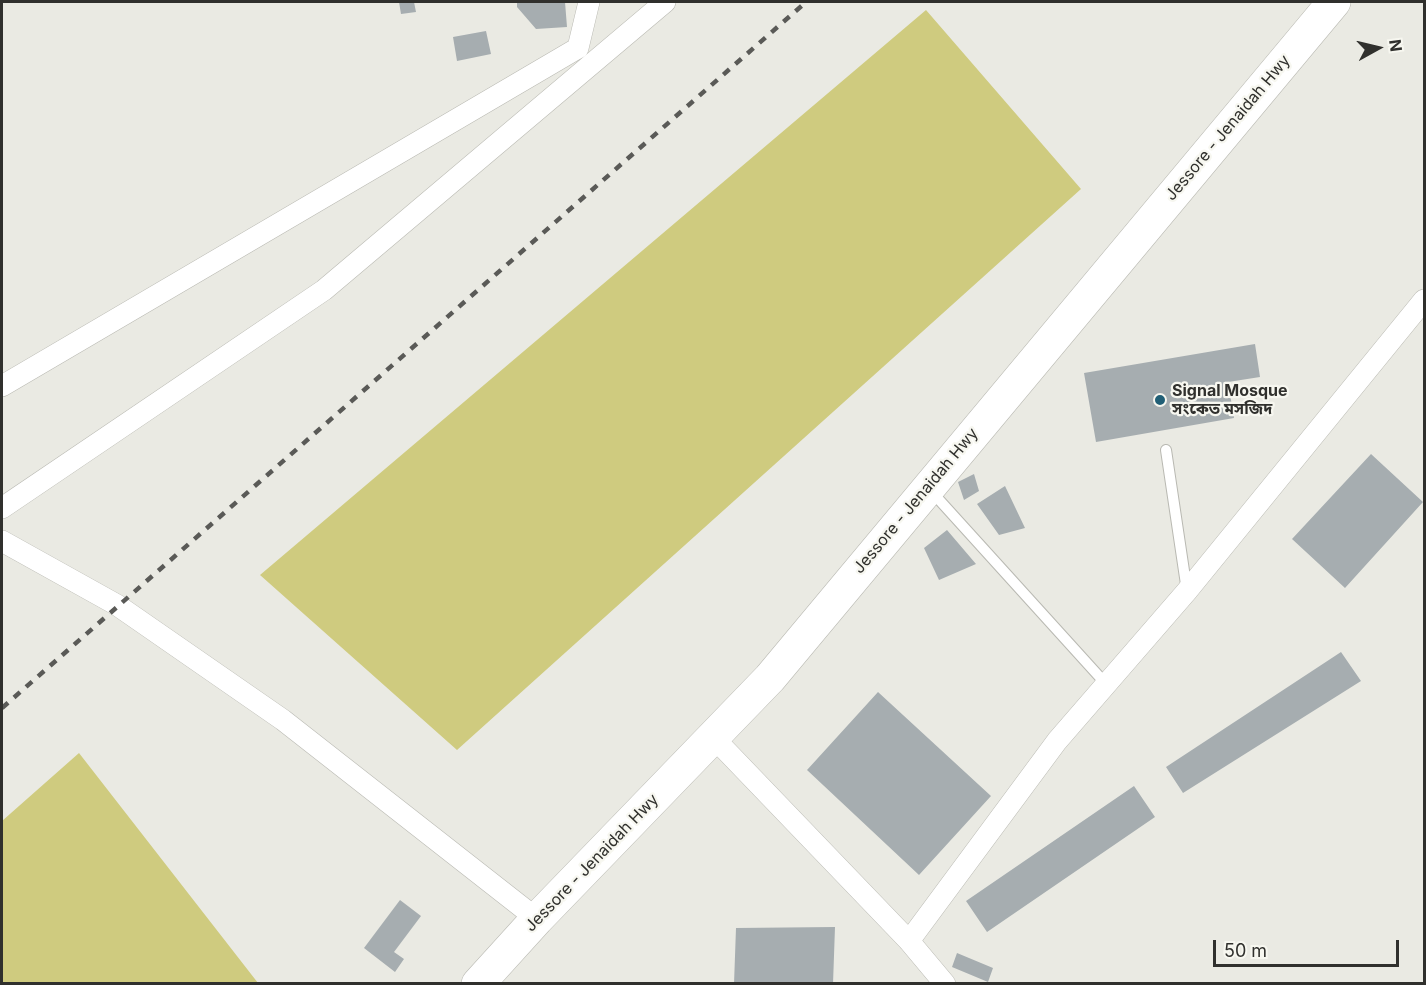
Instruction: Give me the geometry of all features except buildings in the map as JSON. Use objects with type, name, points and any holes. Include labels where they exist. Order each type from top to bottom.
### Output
[{"type":"highway","name":"Jessore - Jenaidah Hwy","points":[[478,984],[770,678],[927,487],[1334,2]]},
{"type":"street","points":[[2,386],[578,48],[589,2]]},
{"type":"street","points":[[2,508],[324,290],[665,2]]},
{"type":"street","points":[[909,941],[1058,741],[1187,591],[1425,300]]},
{"type":"street","points":[[2,541],[117,605],[283,720],[537,920]]},
{"type":"street","points":[[713,737],[909,941],[945,984]]},
{"type":"lane","points":[[1166,450],[1187,591]]},
{"type":"lane","points":[[927,487],[1106,684]]},
{"type":"shaded area","points":[[926,10],[1081,189],[457,750],[260,575]]},
{"type":"shaded area","points":[[79,753],[258,983],[2,983],[2,821]]},
{"type":"railway","points":[[2,708],[806,2]]},
{"type":"place","name":"Signal Mosque সংকেত মসজিদ","points":[[1160,400]]}]
